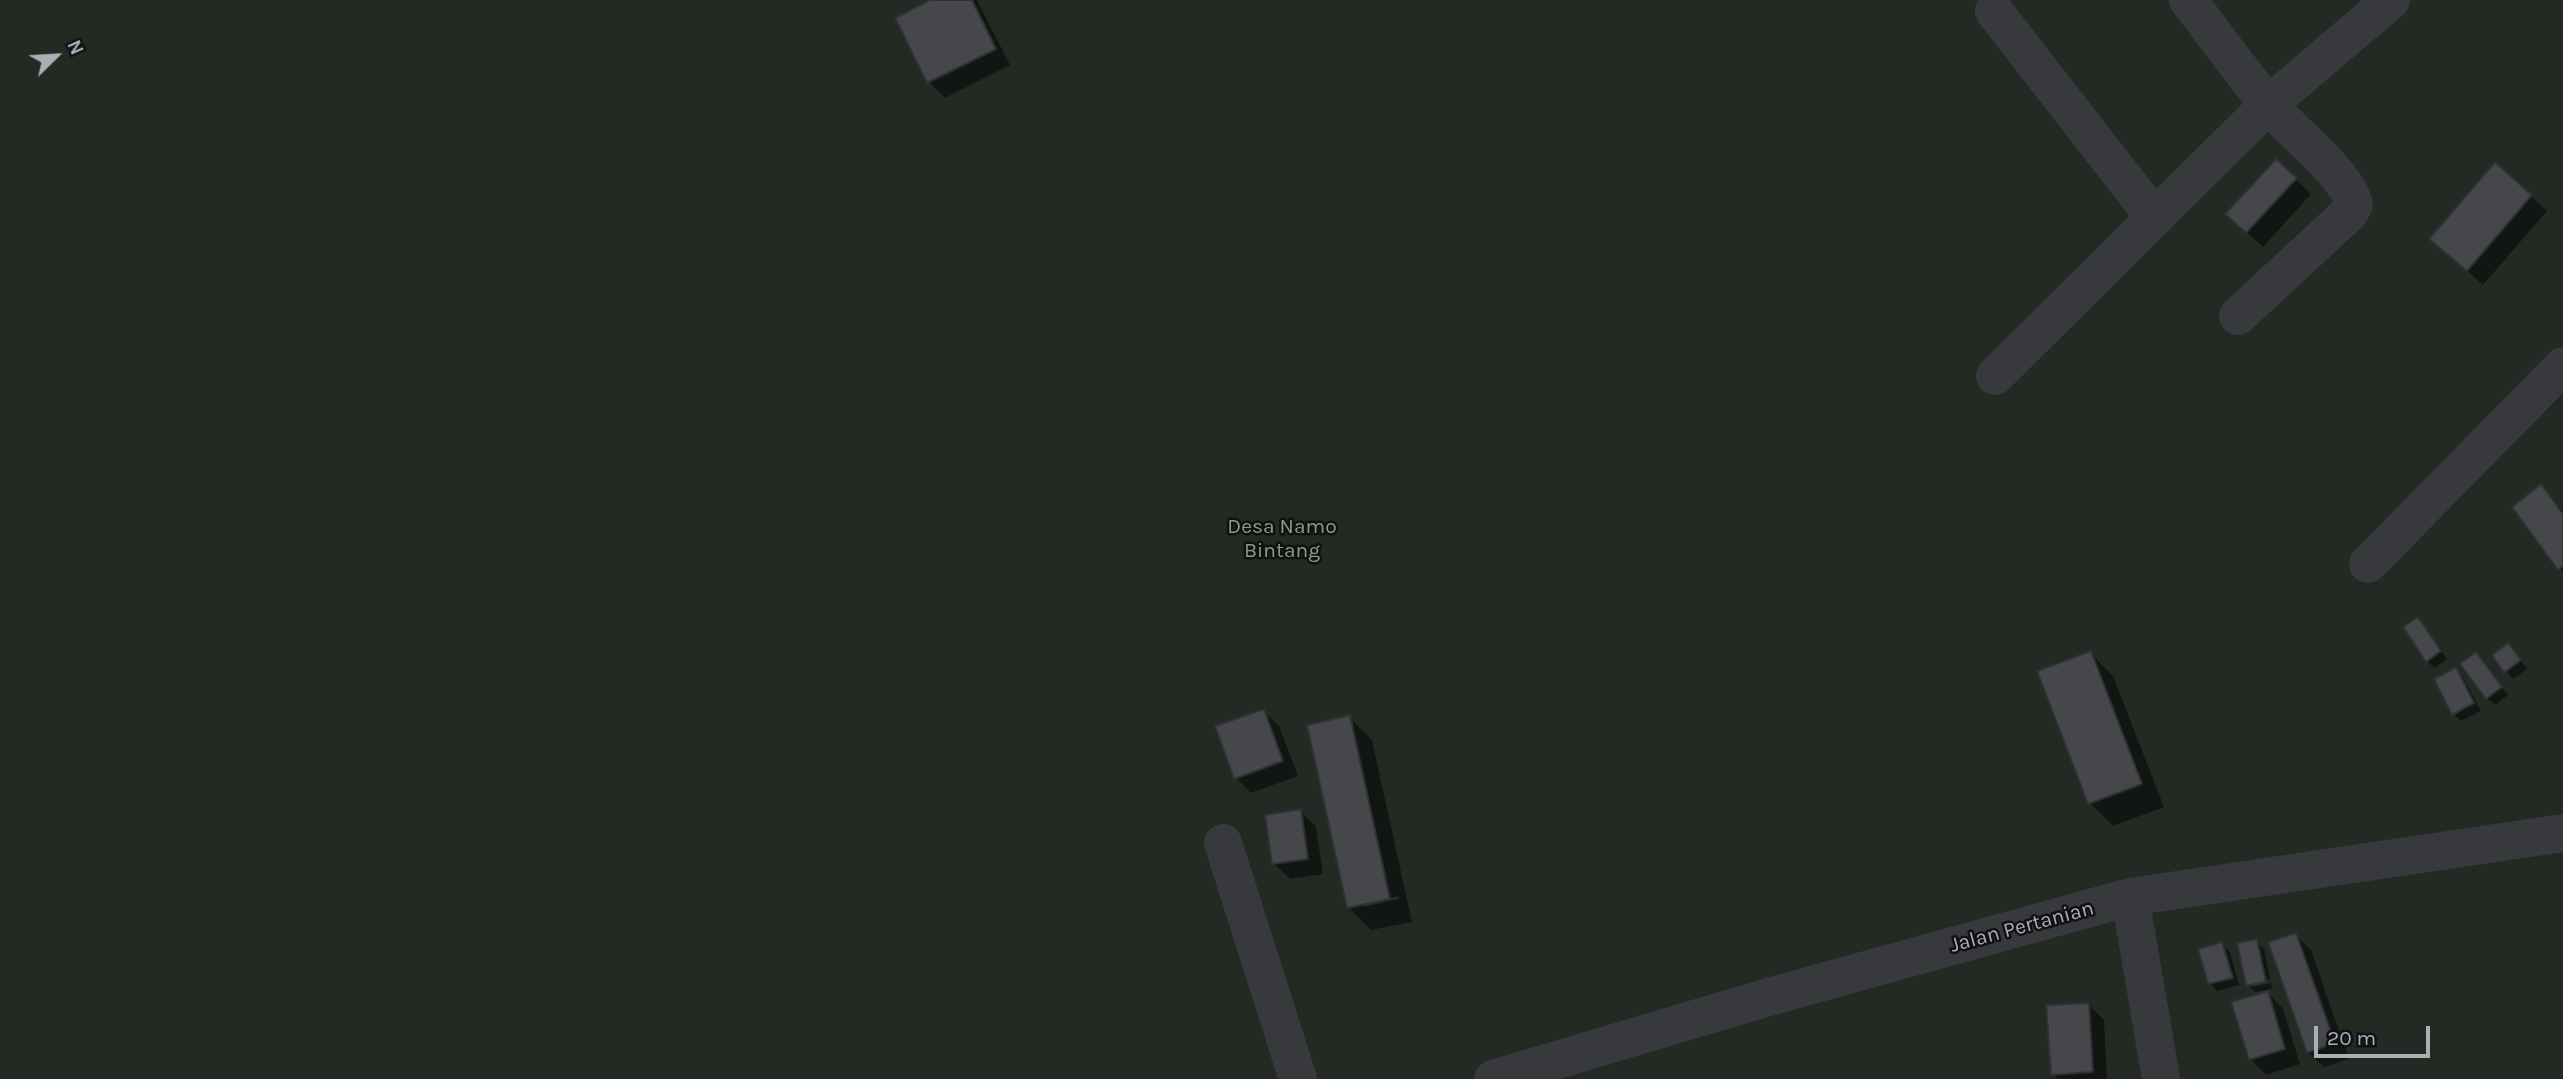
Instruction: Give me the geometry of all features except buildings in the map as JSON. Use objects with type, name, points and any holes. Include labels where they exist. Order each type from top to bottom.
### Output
[{"type":"street","points":[[2188,0],[2269,105],[2344,183],[2351,193],[2354,205],[2349,213],[2238,316]]},
{"type":"street","points":[[1995,376],[2269,105],[2391,0]]},
{"type":"street","points":[[1994,11],[2155,218]]},
{"type":"street","points":[[2368,564],[2563,366]]},
{"type":"street","name":"Jalan Pertanian","points":[[1493,1079],[1772,996],[2130,897],[2563,833]]},
{"type":"street","points":[[1223,843],[1298,1079]]},
{"type":"street","points":[[2130,897],[2161,1079]]},
{"type":"green space","name":"Desa Namo Bintang","points":[[0,0],[2563,0],[2563,1079],[0,1079]]}]
